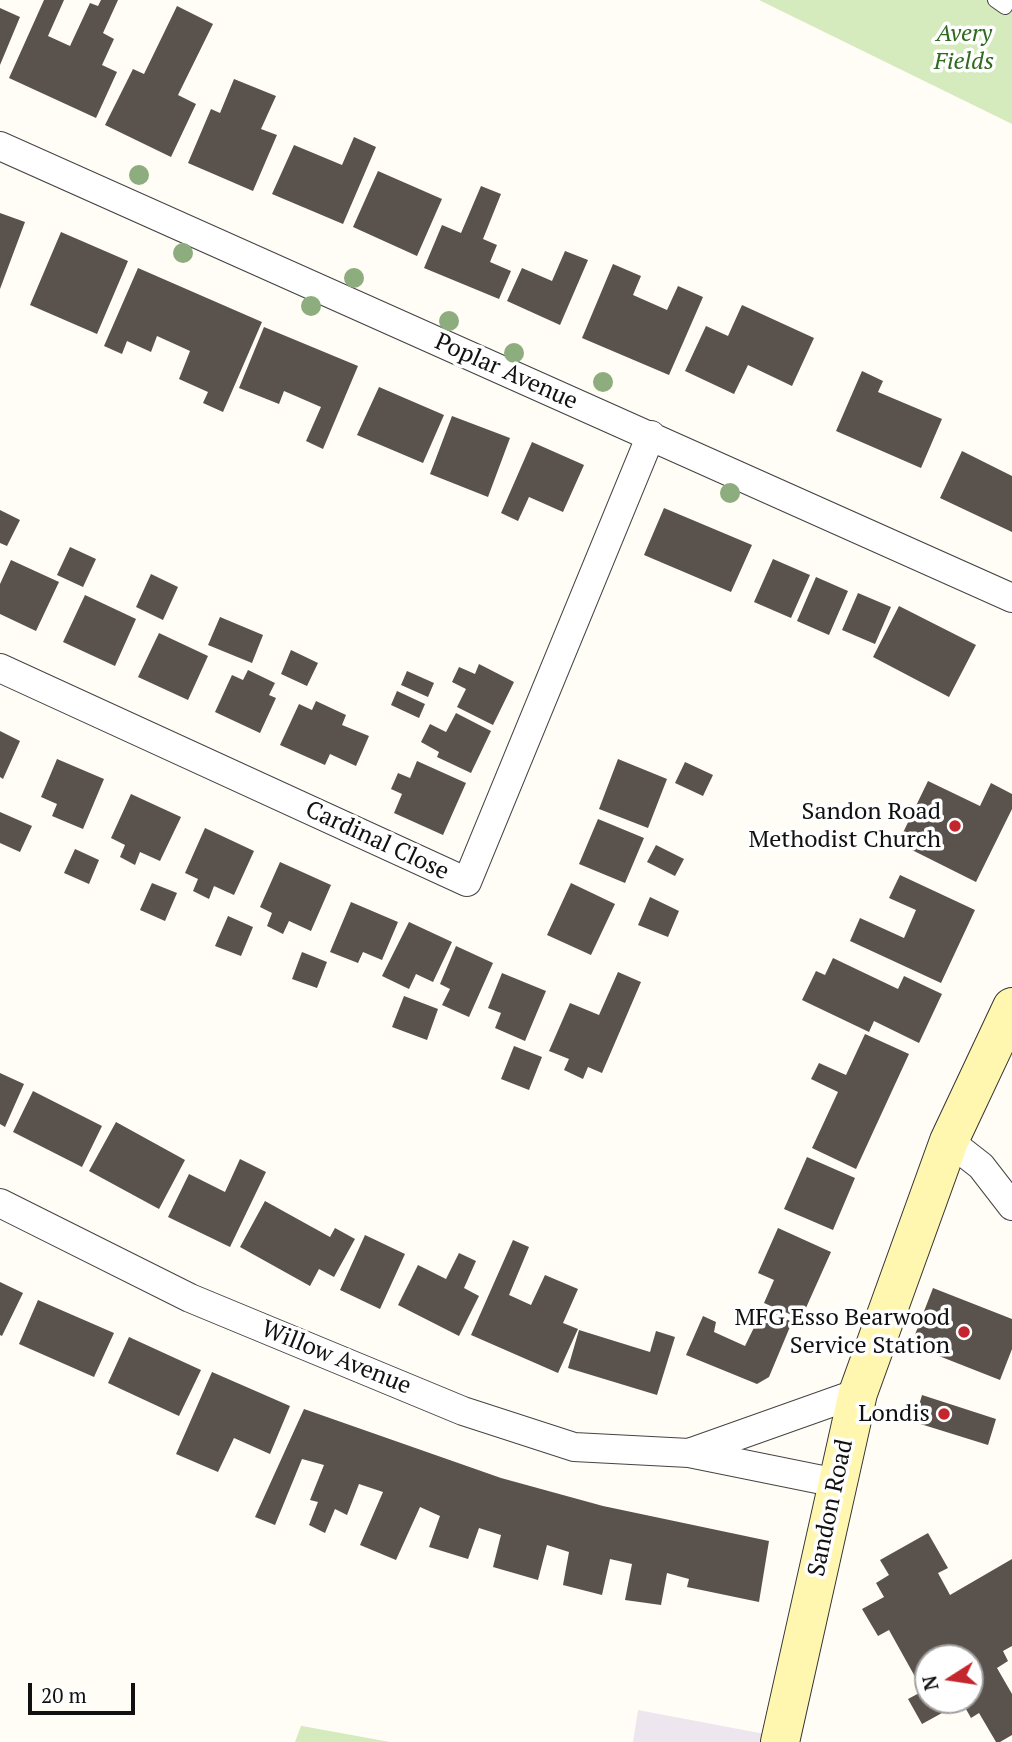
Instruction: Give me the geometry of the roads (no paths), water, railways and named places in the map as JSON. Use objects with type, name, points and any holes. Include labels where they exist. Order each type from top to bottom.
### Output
[{"type":"main road","name":"Sandon Road","points":[[780,1742],[858,1393],[949,1141],[1009,1019]]},
{"type":"street","name":"Poplar Avenue","points":[[0,146],[296,281],[651,435],[1012,598]]},
{"type":"street","name":"Cardinal Close","points":[[0,667],[467,882],[651,435]]},
{"type":"street","points":[[949,1141],[981,1166],[1012,1206]]},
{"type":"street","name":"Willow Avenue","points":[[0,1203],[190,1298],[463,1410],[574,1447],[689,1453],[837,1483]]},
{"type":"street","name":"Willow Avenue","points":[[689,1453],[858,1393]]},
{"type":"lane","points":[[995,0],[1005,7],[1009,0]]},
{"type":"place","name":"Sandon Road Methodist Church","points":[[955,826]]},
{"type":"place","name":"MFG Esso Bearwood Service Station","points":[[964,1332]]},
{"type":"place","name":"Londis","points":[[944,1414]]},
{"type":"park label","name":"Avery Fields","points":[[964,48]]}]
